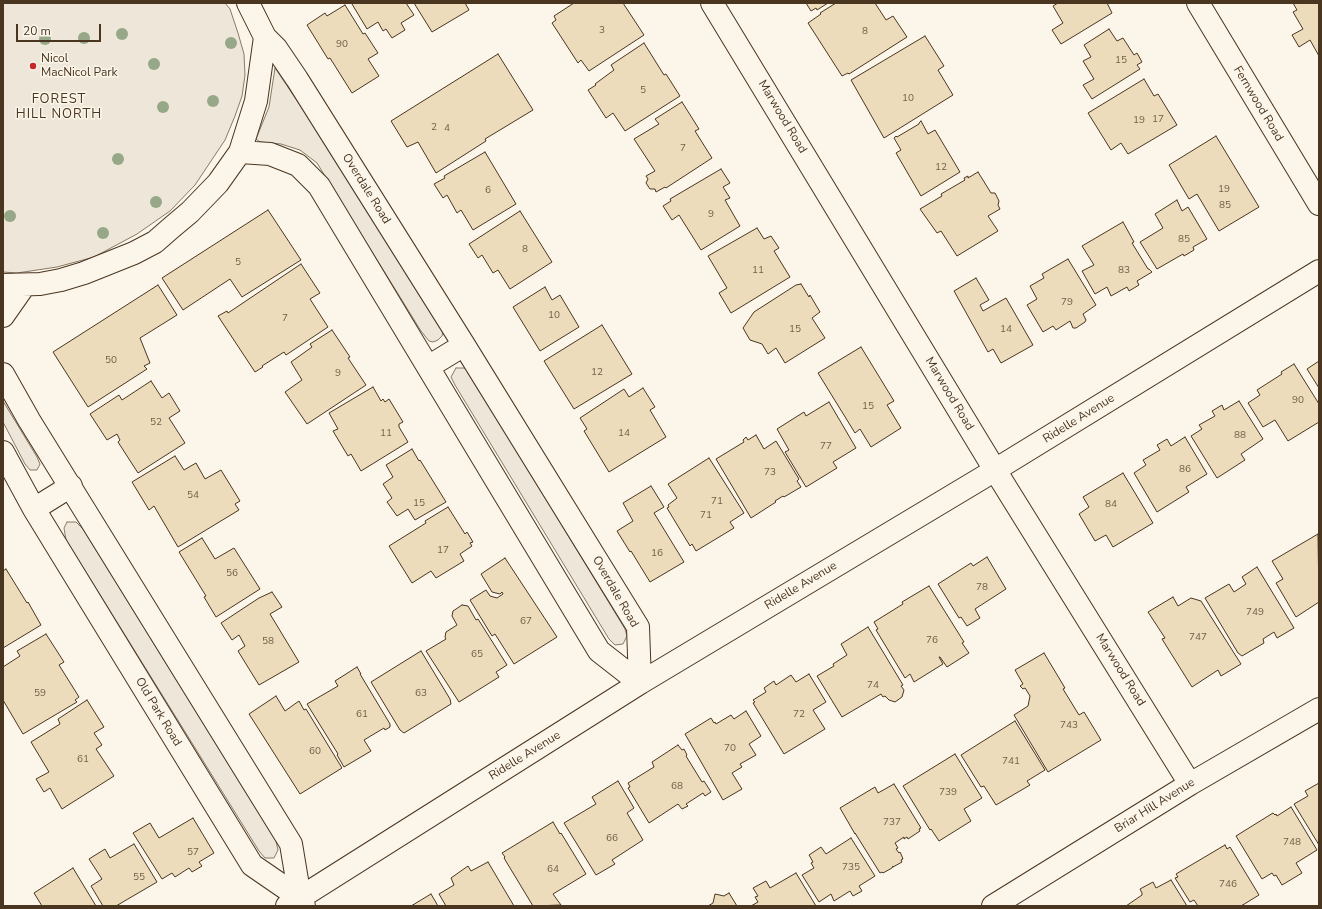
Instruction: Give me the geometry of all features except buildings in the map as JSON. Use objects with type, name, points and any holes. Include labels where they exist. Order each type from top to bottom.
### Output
[{"type":"street","name":"Overdale Road","points":[[248,3],[265,37],[276,48],[297,79],[464,345],[638,627],[640,683]]},
{"type":"street","name":"Marwood Road","points":[[712,3],[995,470],[1190,784]]},
{"type":"street","name":"Fernwood Road","points":[[1198,3],[1319,204]]},
{"type":"street","points":[[3,316],[13,285],[61,280],[84,273],[134,253],[155,242],[190,212],[218,183],[240,152],[256,101],[265,37]]},
{"type":"street","points":[[240,152],[270,154],[298,165],[320,186],[599,651],[640,683]]},
{"type":"street","name":"Ridelle Avenue","points":[[297,903],[640,683],[995,470],[1319,271]]},
{"type":"street","points":[[428,367],[464,345]]},
{"type":"street","points":[[3,374],[29,420],[292,844],[297,903]]},
{"type":"street","name":"Old Park Road","points":[[3,452],[34,510],[252,865],[297,903]]},
{"type":"street","points":[[34,510],[71,486]]},
{"type":"street","name":"Briar Hill Avenue","points":[[993,906],[1190,784],[1319,709]]},
{"type":"shaded area","points":[[3,3],[225,3],[230,9],[244,54],[245,75],[242,96],[225,140],[195,185],[170,211],[137,234],[94,257],[57,267],[17,273],[3,272]]},
{"type":"shaded area","points":[[275,68],[323,139],[438,322],[443,332],[442,336],[438,340],[433,342],[429,341],[421,331],[317,163],[300,150],[281,144],[260,142],[256,139],[269,107]]},
{"type":"shaded area","points":[[456,368],[465,368],[471,376],[625,629],[627,636],[623,644],[615,645],[609,639],[455,385],[451,377]]},
{"type":"shaded area","points":[[3,401],[37,457],[40,464],[37,470],[30,470],[25,464],[3,422]]},
{"type":"shaded area","points":[[67,522],[76,522],[83,529],[276,841],[278,850],[274,858],[265,858],[259,851],[66,540],[64,528]]},
{"type":"place","name":"Nicol MacNicol Park","points":[[33,66]]},
{"type":"district","name":"FOREST HILL NORTH","points":[[59,108]]}]
